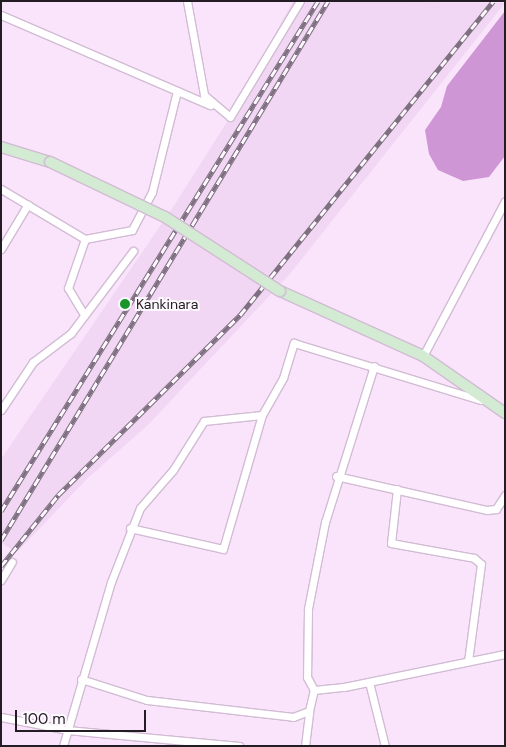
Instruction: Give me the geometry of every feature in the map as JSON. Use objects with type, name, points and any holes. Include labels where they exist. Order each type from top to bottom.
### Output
[{"type":"main road","points":[[1,147],[50,162],[165,218],[280,291],[423,356],[482,400],[503,408]]},
{"type":"street","points":[[187,1],[200,84],[210,105]]},
{"type":"street","points":[[1,15],[210,105],[230,117],[300,1]]},
{"type":"street","points":[[1,189],[85,239],[132,230],[152,192],[178,91]]},
{"type":"street","points":[[423,356],[505,201]]},
{"type":"street","points":[[1,250],[28,204]]},
{"type":"street","points":[[84,315],[68,288],[85,239]]},
{"type":"street","points":[[1,410],[33,362],[65,338],[133,250]]},
{"type":"street","points":[[130,528],[223,549],[262,415],[283,378],[294,343],[482,400]]},
{"type":"street","points":[[305,746],[309,711],[314,690],[304,662],[308,609],[336,476],[374,366]]},
{"type":"street","points":[[63,746],[81,679],[130,528],[149,494],[173,470],[204,421],[220,416],[262,415]]},
{"type":"street","points":[[336,476],[492,511],[505,495]]},
{"type":"street","points":[[397,490],[391,543],[474,558],[481,564],[468,661]]},
{"type":"street","points":[[1,580],[12,562]]},
{"type":"street","points":[[314,690],[369,682],[505,654]]},
{"type":"street","points":[[81,679],[163,702],[293,717],[309,711]]},
{"type":"street","points":[[369,682],[385,746]]},
{"type":"street","points":[[1,717],[67,730],[239,746]]},
{"type":"shaded area","points":[[293,1],[505,3],[289,275],[149,424],[88,478],[17,552],[1,543],[1,459],[175,204],[230,117]]},
{"type":"shaded area","points":[[505,11],[505,156],[489,177],[463,181],[438,170],[429,154],[425,130],[441,107],[447,86]]},
{"type":"railway","points":[[1,511],[318,1]]},
{"type":"railway","points":[[1,540],[328,1]]},
{"type":"railway","points":[[1,566],[58,495],[240,315],[493,1]]},
{"type":"place","name":"Kankinara","points":[[125,304]]}]
